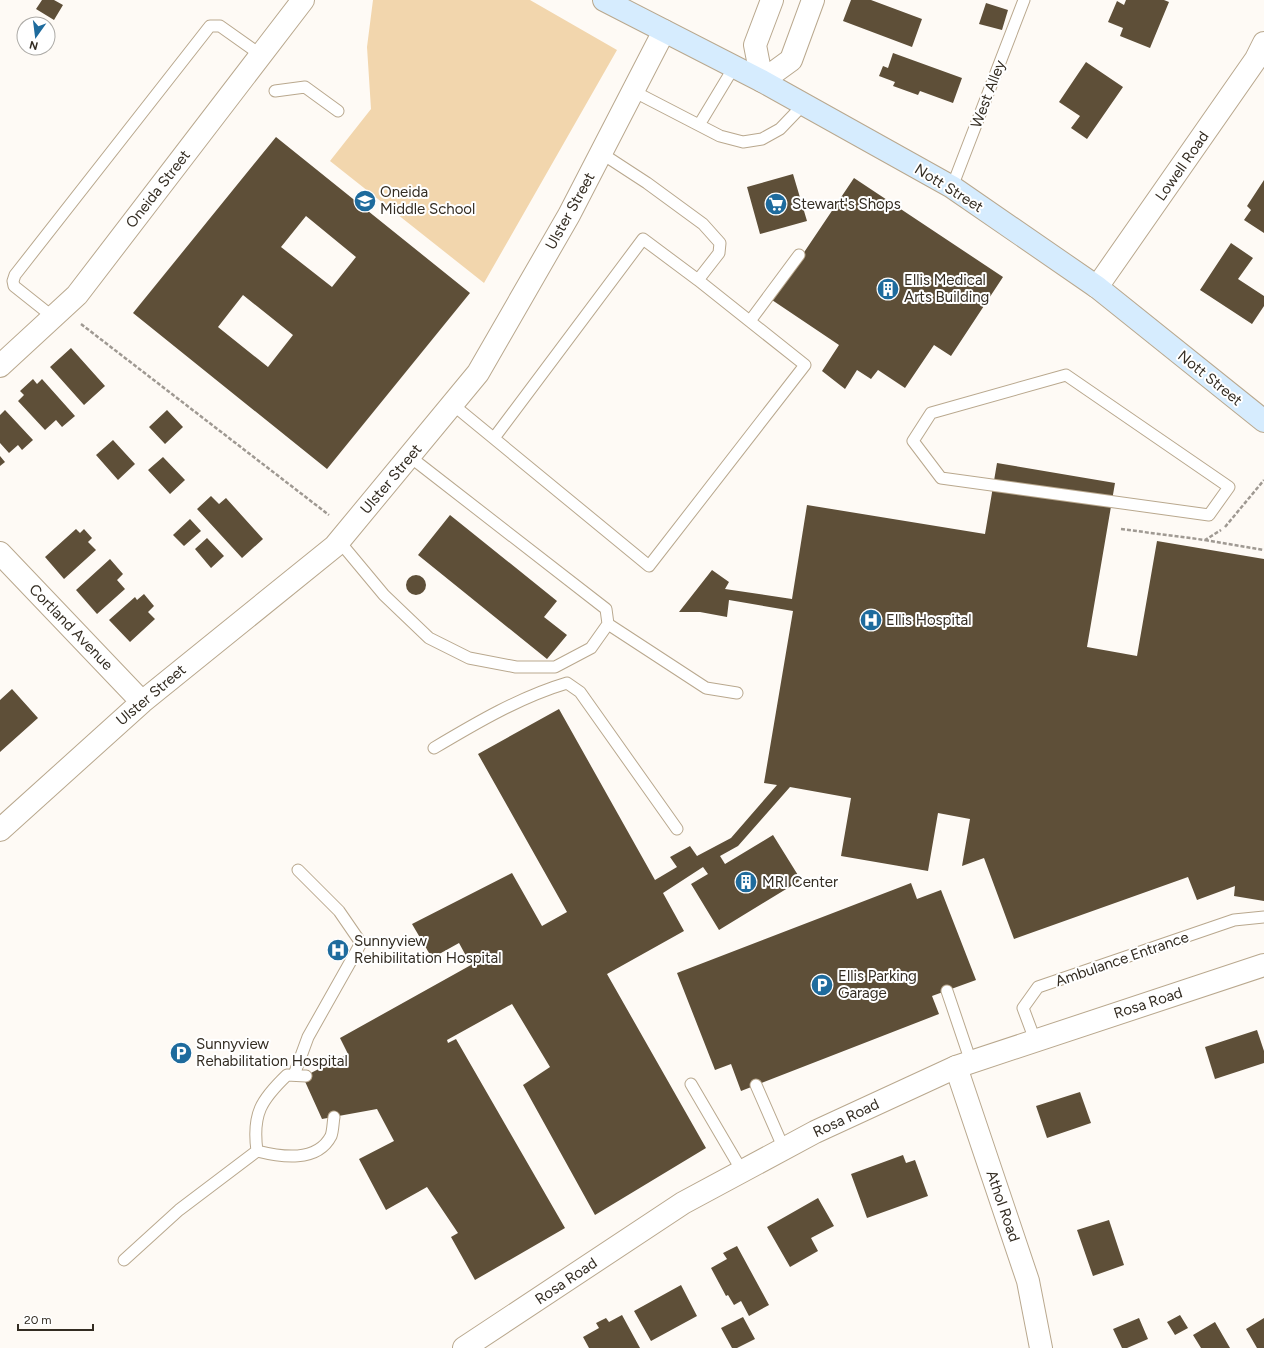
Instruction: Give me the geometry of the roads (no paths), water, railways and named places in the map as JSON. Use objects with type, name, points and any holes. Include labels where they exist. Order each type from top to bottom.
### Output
[{"type":"main road","name":"Nott Street","points":[[604,0],[762,81],[952,187],[1097,287],[1264,421]]},
{"type":"street","name":"Oneida Street","points":[[0,366],[77,295],[303,0]]},
{"type":"street","points":[[772,0],[755,45],[762,81],[791,60],[813,0]]},
{"type":"street","name":"Ulster Street","points":[[0,830],[142,702],[343,536],[478,373],[569,215],[664,31]]},
{"type":"street","name":"Lowell Road","points":[[1097,287],[1256,59],[1264,43]]},
{"type":"street","name":"Cortland Avenue","points":[[0,553],[142,702]]},
{"type":"street","name":"Rosa Road","points":[[464,1348],[683,1203],[815,1132],[964,1064],[1264,965]]},
{"type":"street","name":"Athol Road","points":[[964,1064],[1028,1281],[1041,1348]]},
{"type":"lane","name":"West Alley","points":[[952,187],[1024,0]]},
{"type":"lane","points":[[57,313],[14,286],[13,281],[15,275],[210,26],[220,26],[261,55]]},
{"type":"lane","points":[[699,125],[734,67]]},
{"type":"lane","points":[[275,91],[305,87],[338,111]]},
{"type":"lane","points":[[633,91],[720,136],[743,142],[762,139],[780,129],[804,104]]},
{"type":"lane","points":[[601,153],[703,224],[720,243],[718,253],[698,280]]},
{"type":"lane","points":[[452,404],[649,566],[805,365],[698,280],[643,240],[494,438]]},
{"type":"lane","points":[[750,321],[799,255]]},
{"type":"lane","points":[[1066,375],[1229,487],[1209,515],[1112,501],[941,478],[913,442],[931,413],[1066,375]]},
{"type":"lane","points":[[343,536],[384,595],[429,638],[469,658],[516,667],[555,667],[591,648],[608,624],[606,609],[409,456]]},
{"type":"lane","points":[[608,624],[706,688],[737,693]]},
{"type":"lane","points":[[434,748],[474,724],[542,690],[567,683],[580,692],[677,829]]},
{"type":"lane","points":[[294,1075],[308,1037],[361,943],[339,911],[298,870]]},
{"type":"lane","name":"Ambulance Entrance","points":[[1035,1040],[1023,1008],[1038,987],[1234,920],[1264,917]]},
{"type":"lane","points":[[947,991],[964,1064]]},
{"type":"lane","points":[[257,1151],[255,1134],[258,1112],[270,1091],[287,1075],[306,1076]]},
{"type":"lane","points":[[691,1084],[742,1171]]},
{"type":"lane","points":[[756,1085],[784,1149]]},
{"type":"lane","points":[[257,1151],[280,1157],[302,1156],[320,1148],[331,1135],[334,1117]]},
{"type":"lane","points":[[124,1260],[179,1210],[257,1151]]},
{"type":"place","name":"Oneida Middle School","points":[[365,201]]},
{"type":"place","name":"Stewart's Shops","points":[[776,204]]},
{"type":"place","name":"Ellis Medical Arts Building","points":[[888,289]]},
{"type":"place","name":"Ellis Hospital","points":[[871,620]]},
{"type":"place","name":"MRI Center","points":[[746,882]]},
{"type":"place","name":"Sunnyview Rehibilitation Hospital","points":[[338,950]]},
{"type":"place","name":"Ellis Parking Garage","points":[[822,985]]},
{"type":"place","name":"Sunnyview Rehabilitation Hospital","points":[[181,1053]]}]
